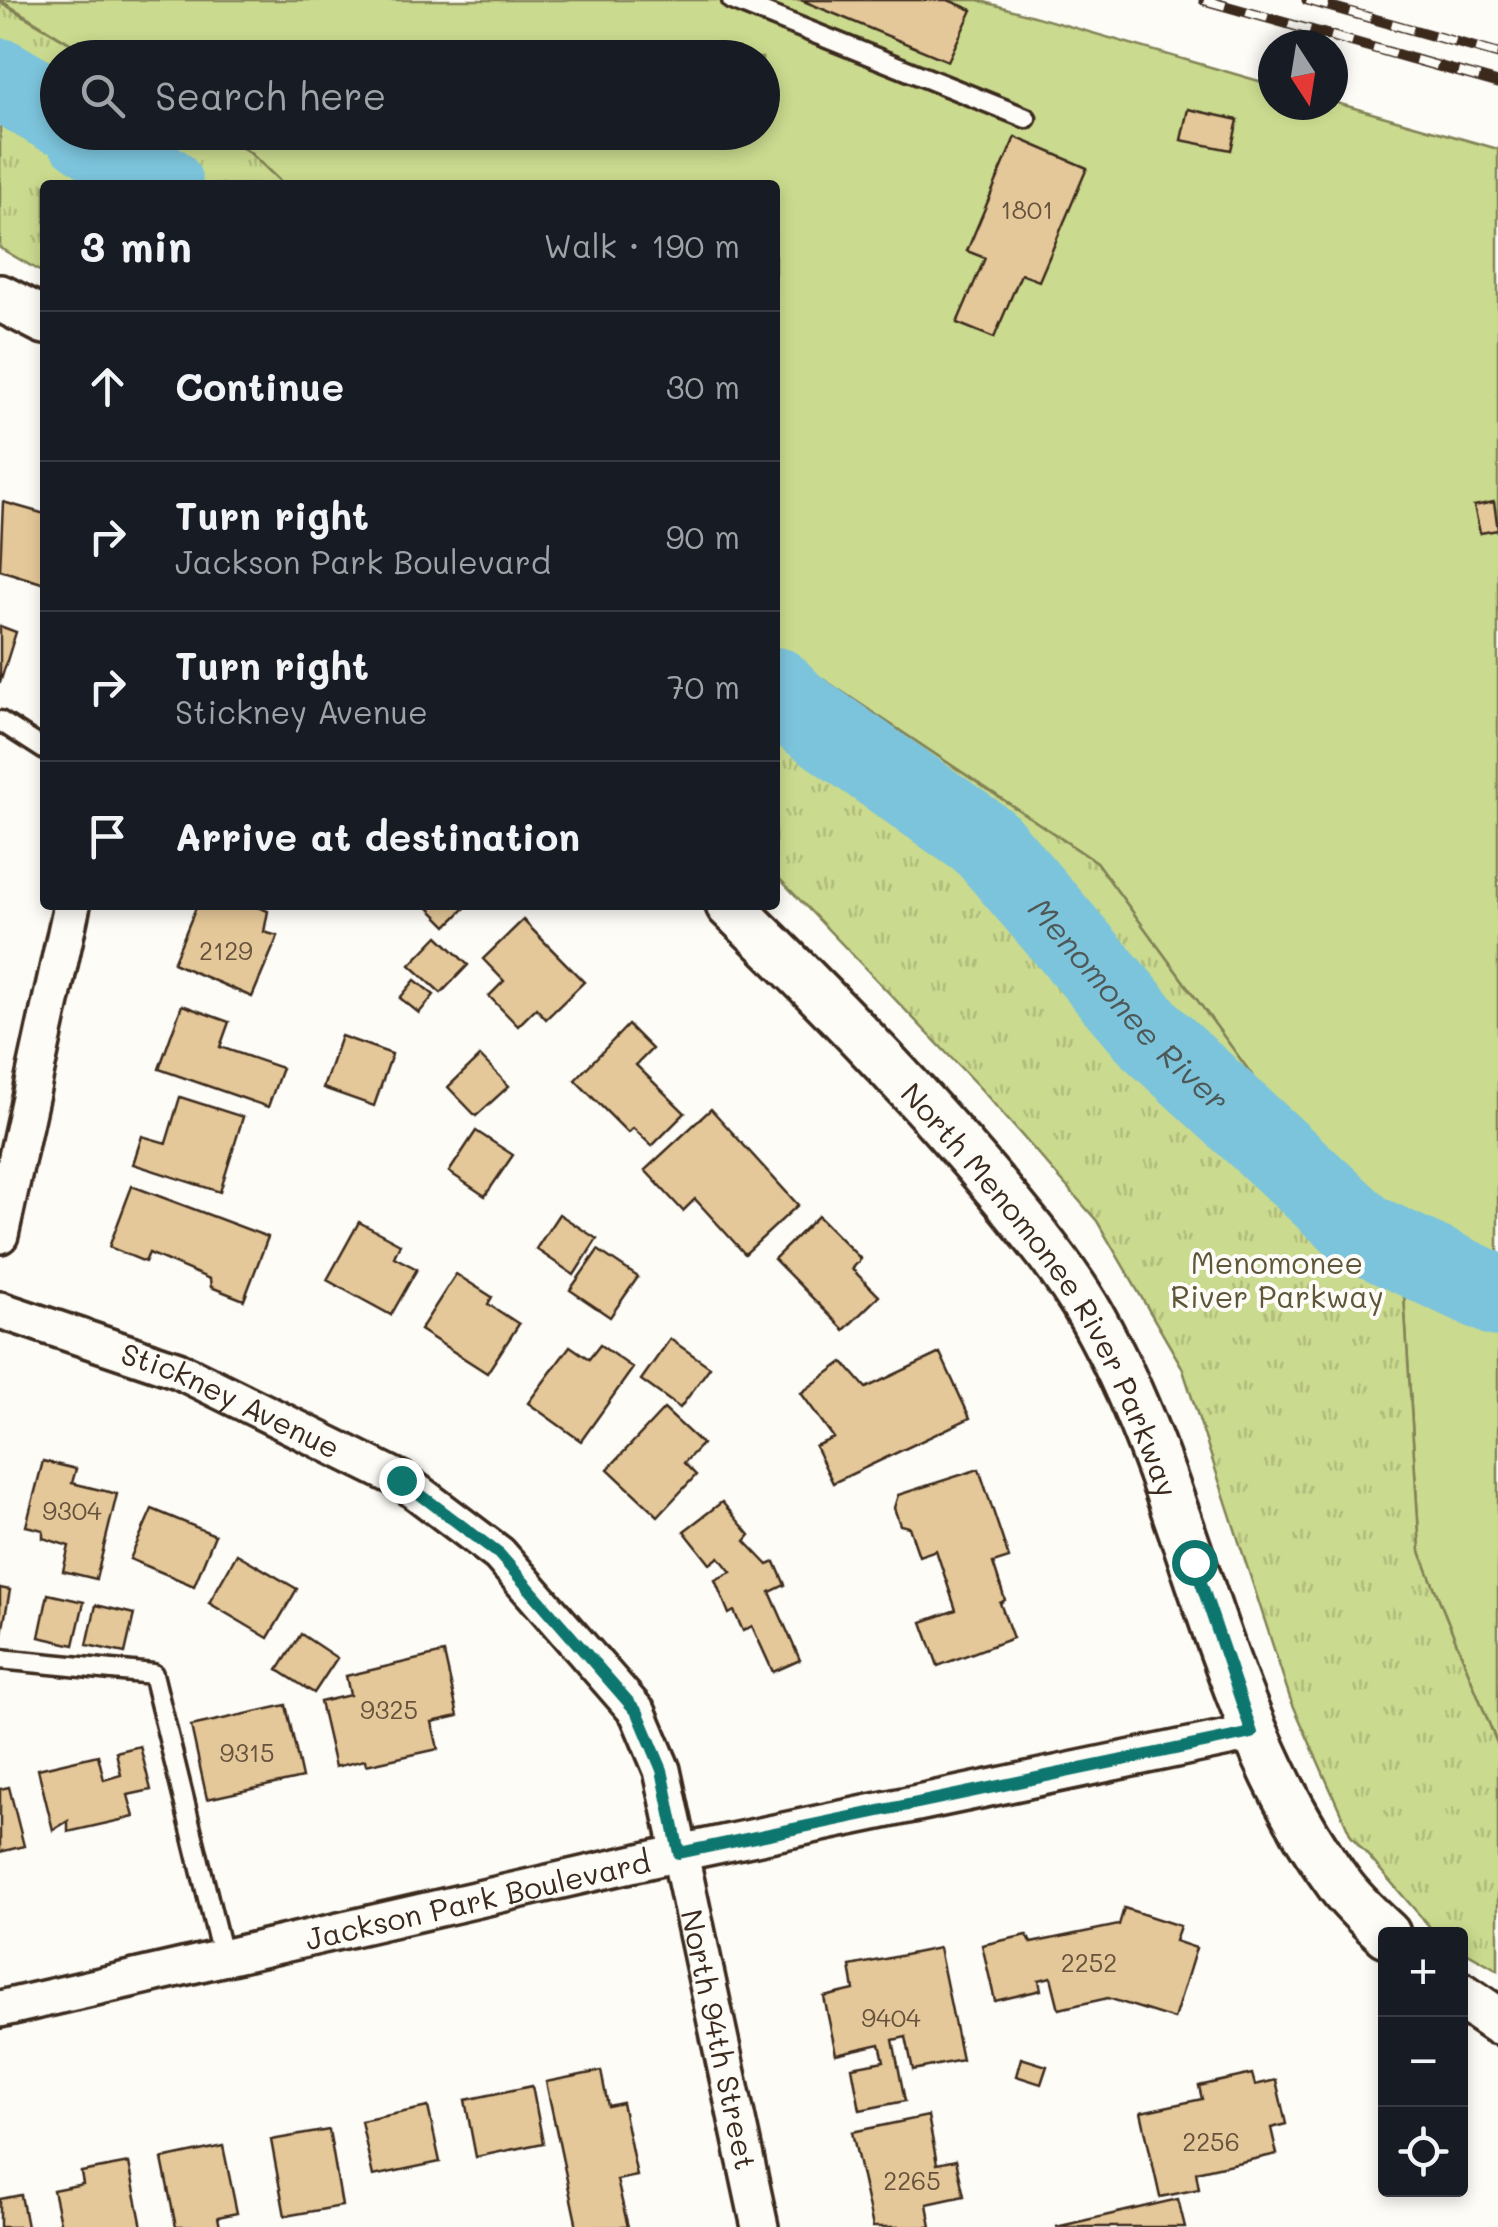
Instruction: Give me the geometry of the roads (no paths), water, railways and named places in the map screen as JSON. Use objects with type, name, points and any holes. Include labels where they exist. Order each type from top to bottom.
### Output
[{"type":"street","points":[[0,298],[40,318]]},
{"type":"street","points":[[0,1235],[71,910]]},
{"type":"street","name":"North Menomonee River Parkway","points":[[734,910],[942,1123],[1032,1230],[1092,1316],[1138,1410],[1252,1733],[1340,1887],[1380,1927]]},
{"type":"street","name":"Stickney Avenue","points":[[0,1310],[178,1370],[401,1480],[499,1554],[638,1713],[662,1770],[679,1853]]},
{"type":"street","name":"Jackson Park Boulevard","points":[[0,2010],[679,1853],[1252,1733]]},
{"type":"street","name":"North 94th Street","points":[[679,1853],[760,2227]]},
{"type":"street","points":[[1468,1999],[1498,2020]]},
{"type":"lane","points":[[732,0],[1026,118]]},
{"type":"lane","points":[[0,721],[40,747]]},
{"type":"lane","points":[[0,1660],[153,1674],[223,1960]]},
{"type":"waterway","name":"Menomonee River","points":[[0,79],[40,102]]},
{"type":"waterway","name":"Menomonee River","points":[[111,150],[155,180]]},
{"type":"waterway","name":"Menomonee River","points":[[780,693],[795,708],[985,842],[1154,1039],[1365,1234],[1498,1296]]},
{"type":"railway","points":[[1204,0],[1498,83]]},
{"type":"railway","points":[[1307,0],[1498,54]]},
{"type":"park label","name":"Menomonee River Parkway","points":[[1277,1279]]}]
